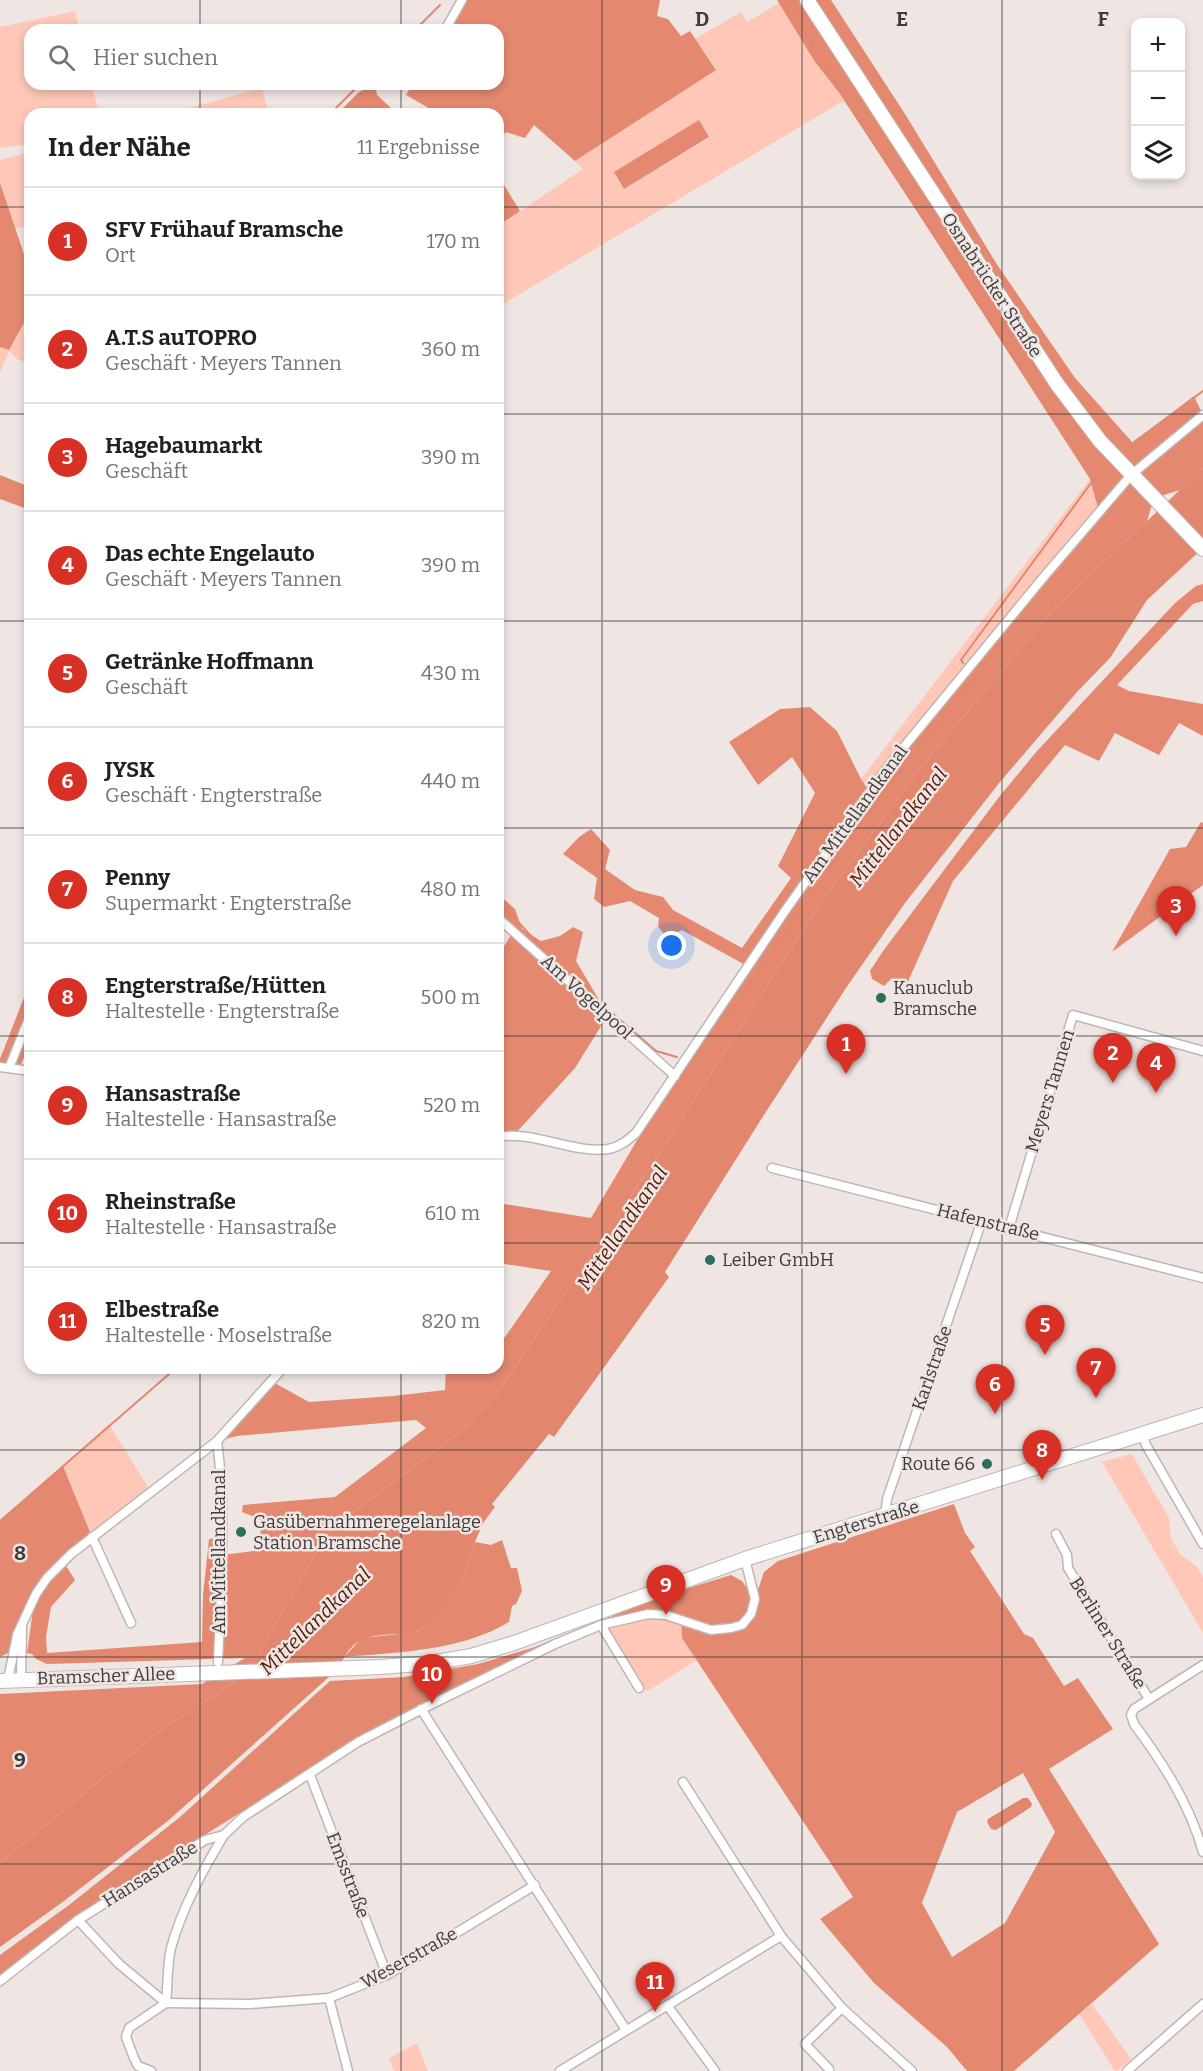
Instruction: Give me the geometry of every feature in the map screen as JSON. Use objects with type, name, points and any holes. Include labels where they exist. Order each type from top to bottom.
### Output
[{"type":"main road","name":"Osnabrücker Straße","points":[[807,0],[1057,384],[1100,441],[1203,549]]},
{"type":"main road","name":"Engterstraße","points":[[353,1669],[431,1663],[471,1656],[745,1559],[1203,1415]]},
{"type":"main road","name":"Bramscher Allee","points":[[10,1680],[216,1667],[353,1669]]},
{"type":"street","points":[[448,24],[462,0]]},
{"type":"street","name":"Am Mittellandkanal","points":[[504,1137],[609,1149],[623,1143],[636,1133],[787,908],[889,765],[1041,579],[1131,475],[1203,416]]},
{"type":"street","name":"Am Vogelpool","points":[[504,923],[675,1076]]},
{"type":"street","name":"Meyers Tannen","points":[[1009,1228],[1073,1014],[1203,1051]]},
{"type":"street","points":[[24,1028],[5,1067],[24,1070]]},
{"type":"street","name":"Hafenstraße","points":[[772,1168],[1203,1278]]},
{"type":"street","name":"Karlstraße","points":[[888,1515],[887,1499],[982,1220]]},
{"type":"street","name":"Am Mittellandkanal","points":[[10,1680],[23,1621],[36,1594],[47,1578],[70,1554],[217,1441],[278,1374]]},
{"type":"street","points":[[1142,1433],[1146,1445],[1203,1544]]},
{"type":"street","name":"Am Mittellandkanal","points":[[216,1667],[222,1555],[220,1467],[217,1441]]},
{"type":"street","name":"Berliner Straße","points":[[1056,1534],[1067,1555],[1068,1568],[1149,1699]]},
{"type":"street","points":[[93,1537],[131,1623]]},
{"type":"street","name":"Hansastraße","points":[[166,2003],[171,1949],[180,1922],[206,1865],[224,1835],[243,1817],[358,1742],[555,1644],[601,1625],[648,1614],[666,1615],[711,1630],[742,1625],[751,1614],[755,1599],[745,1559]]},
{"type":"street","points":[[601,1625],[639,1688]]},
{"type":"street","points":[[1203,1665],[1134,1709],[1131,1715],[1134,1724],[1171,1778],[1200,1832],[1203,1852]]},
{"type":"street","points":[[421,1709],[626,2030]]},
{"type":"street","name":"Emsstraße","points":[[310,1774],[387,1975]]},
{"type":"street","points":[[683,1782],[784,1938],[842,2007],[912,2071]]},
{"type":"street","name":"Hansastraße","points":[[0,1981],[78,1920],[205,1840],[224,1835]]},
{"type":"street","name":"Weserstraße","points":[[166,2003],[250,2004],[329,1998],[387,1975],[535,1885]]},
{"type":"street","points":[[78,1920],[119,1964],[166,2003],[129,2028],[126,2037],[138,2066],[151,2071]]},
{"type":"street","points":[[560,2071],[667,2005],[784,1938]]},
{"type":"street","points":[[329,1998],[348,2071]]},
{"type":"street","points":[[1127,2071],[1203,2004]]},
{"type":"street","points":[[667,2005],[715,2071]]},
{"type":"street","points":[[829,2069],[805,2044],[842,2007]]},
{"type":"shaded area","points":[[462,0],[660,0],[657,16],[668,19],[681,36],[690,31],[716,70],[575,161],[534,125],[525,138],[506,132],[504,134],[504,108],[429,108],[406,95],[409,90],[504,90],[504,24],[448,24]]},
{"type":"shaded area","points":[[777,0],[831,0],[905,114],[998,266],[1075,378],[1133,443],[1194,396],[1203,415],[1203,468],[1180,490],[1154,498],[1147,521],[1053,610],[918,771],[819,905],[656,1159],[497,1394],[465,1428],[329,1531],[257,1657],[231,1685],[161,1730],[0,1863],[0,1694],[202,1684],[245,1658],[47,1664],[27,1653],[35,1595],[18,1622],[8,1653],[0,1657],[0,1521],[63,1466],[92,1537],[63,1561],[75,1580],[51,1607],[46,1637],[47,1653],[202,1642],[203,1595],[209,1539],[221,1538],[222,1555],[261,1550],[260,1519],[242,1512],[243,1505],[335,1497],[426,1428],[416,1420],[237,1436],[217,1441],[271,1381],[309,1402],[445,1390],[446,1374],[504,1374],[504,1338],[551,1271],[504,1264],[504,1204],[591,1218],[675,1076],[747,966],[682,930],[666,937],[658,926],[659,918],[630,901],[604,907],[594,899],[597,878],[563,854],[579,837],[591,829],[610,850],[605,869],[635,890],[663,897],[673,910],[742,948],[791,878],[778,866],[815,793],[792,757],[758,785],[729,742],[780,709],[810,707],[837,731],[869,791],[1099,512],[1090,479],[845,100],[815,62]]},
{"type":"shaded area","points":[[779,3],[815,62],[845,100],[504,303],[504,222],[583,169],[575,161],[716,69],[695,39],[741,12],[747,22]],"holes":[[[699,121],[709,138],[624,189],[614,172]]]},
{"type":"shaded area","points":[[75,11],[78,24],[24,24],[24,90],[93,90],[98,108],[24,108],[24,145],[0,148],[0,27]]},
{"type":"shaded area","points":[[255,90],[263,90],[267,108],[189,108]]},
{"type":"shaded area","points":[[376,90],[377,95],[391,108],[343,108],[359,92]]},
{"type":"shaded area","points":[[699,120],[709,137],[624,189],[614,172]]},
{"type":"shaded area","points":[[24,154],[24,227],[15,229],[0,183],[0,160]]},
{"type":"shaded area","points":[[0,183],[24,254],[24,323],[9,350],[0,347]]},
{"type":"shaded area","points":[[504,185],[520,211],[504,222]]},
{"type":"shaded area","points":[[24,323],[24,362],[17,359],[9,351],[0,373],[0,347],[9,350]]},
{"type":"shaded area","points":[[0,475],[24,485],[24,508],[0,499]]},
{"type":"shaded area","points":[[1090,479],[1099,512],[870,792],[861,779]]},
{"type":"shaded area","points":[[1203,584],[1203,601],[1193,604],[1117,685],[1129,691],[1203,704],[1203,736],[1179,723],[1159,755],[1115,733],[1099,761],[1065,745],[953,881],[906,986],[892,978],[884,986],[872,979],[870,971],[883,951],[999,797],[1037,751],[1175,603],[1196,586]]},
{"type":"shaded area","points":[[1201,822],[1203,823],[1203,885],[1112,952],[1170,849],[1186,847]]},
{"type":"shaded area","points":[[504,899],[515,909],[522,929],[541,941],[560,936],[573,927],[583,932],[576,961],[608,1015],[575,1068],[515,1134],[504,1133],[504,946],[513,932],[504,924]]},
{"type":"shaded area","points":[[24,997],[24,1057],[19,1069],[0,1067],[0,1059]]},
{"type":"shaded area","points":[[109,1424],[151,1492],[92,1537],[63,1466]]},
{"type":"shaded area","points":[[1132,1454],[1169,1518],[1171,1538],[1180,1554],[1197,1567],[1203,1577],[1203,1633],[1102,1462]]},
{"type":"shaded area","points":[[954,1504],[965,1533],[975,1547],[970,1551],[1024,1634],[1033,1638],[1064,1686],[1078,1678],[1113,1729],[1049,1769],[1159,1944],[1014,2071],[967,2071],[947,2047],[874,1983],[820,1919],[853,1897],[682,1638],[681,1619],[648,1614],[555,1644],[308,1770],[79,1914],[0,1975],[0,1955],[69,1905],[180,1817],[330,1681],[404,1677],[478,1664],[532,1648],[663,1596],[731,1575],[742,1581],[755,1599],[764,1572],[778,1561]],"holes":[[[1023,1773],[1055,1832],[1005,1923],[952,1957],[922,1903],[957,1812]]]},
{"type":"shaded area","points":[[502,1540],[511,1568],[517,1568],[522,1591],[516,1604],[512,1606],[509,1622],[490,1632],[450,1645],[344,1657],[362,1638],[417,1632],[437,1614],[444,1612],[444,1605],[460,1586],[475,1542],[491,1545]]},
{"type":"shaded area","points":[[648,1614],[681,1619],[682,1638],[697,1660],[648,1691],[639,1688],[601,1625]]},
{"type":"shaded area","points":[[1092,2004],[1131,2059],[1117,2071],[1079,2014]]},
{"type":"shaded area","points":[[417,2043],[428,2071],[394,2071],[389,2058]]},
{"type":"water","name":"Mittellandkanal","points":[[1203,468],[1203,548],[1147,600],[1110,658],[1077,692],[1000,782],[905,903],[846,988],[762,1118],[665,1272],[669,1277],[554,1437],[549,1434],[492,1504],[495,1507],[483,1523],[460,1586],[444,1606],[444,1612],[413,1633],[375,1636],[354,1645],[339,1668],[169,1820],[0,1947],[0,1863],[161,1730],[231,1685],[257,1657],[329,1531],[465,1428],[497,1394],[656,1159],[819,905],[918,771],[1053,610]]},
{"type":"water","points":[[1023,1798],[1028,1798],[1032,1804],[1031,1807],[996,1830],[991,1829],[987,1822],[988,1819]]},
{"type":"waterway","points":[[787,0],[845,100],[1094,479]]},
{"type":"waterway","points":[[421,24],[440,5]]},
{"type":"waterway","points":[[336,108],[354,90]]},
{"type":"waterway","points":[[1134,442],[1203,391]]},
{"type":"waterway","points":[[963,663],[961,660],[1094,479]]},
{"type":"waterway","points":[[688,1064],[692,1067],[888,786],[976,678],[973,675]]},
{"type":"waterway","points":[[508,917],[511,914],[559,967],[656,1051],[677,1057]]},
{"type":"waterway","points":[[0,1521],[169,1374]]},
{"type":"place","name":"Hagebaumarkt","points":[[1176,936]]},
{"type":"place","name":"Kanuclub Bramsche","points":[[881,998]]},
{"type":"place","name":"SFV Frühauf Bramsche","points":[[846,1074]]},
{"type":"place","name":"A.T.S auTOPRO","points":[[1113,1083]]},
{"type":"place","name":"Das echte Engelauto","points":[[1156,1093]]},
{"type":"place","name":"Leiber GmbH","points":[[710,1260]]},
{"type":"place","name":"Getränke Hoffmann","points":[[1045,1355]]},
{"type":"place","name":"Penny","points":[[1096,1398]]},
{"type":"place","name":"JYSK","points":[[995,1414]]},
{"type":"place","name":"Route 66","points":[[987,1464]]},
{"type":"place","name":"Engterstraße/Hütten","points":[[1042,1480]]},
{"type":"place","name":"Gasübernahmeregelanlage Station Bramsche","points":[[241,1532]]},
{"type":"place","name":"Hansastraße","points":[[666,1615]]},
{"type":"place","name":"Rheinstraße","points":[[432,1704]]},
{"type":"place","name":"Elbestraße","points":[[655,2012]]}]
